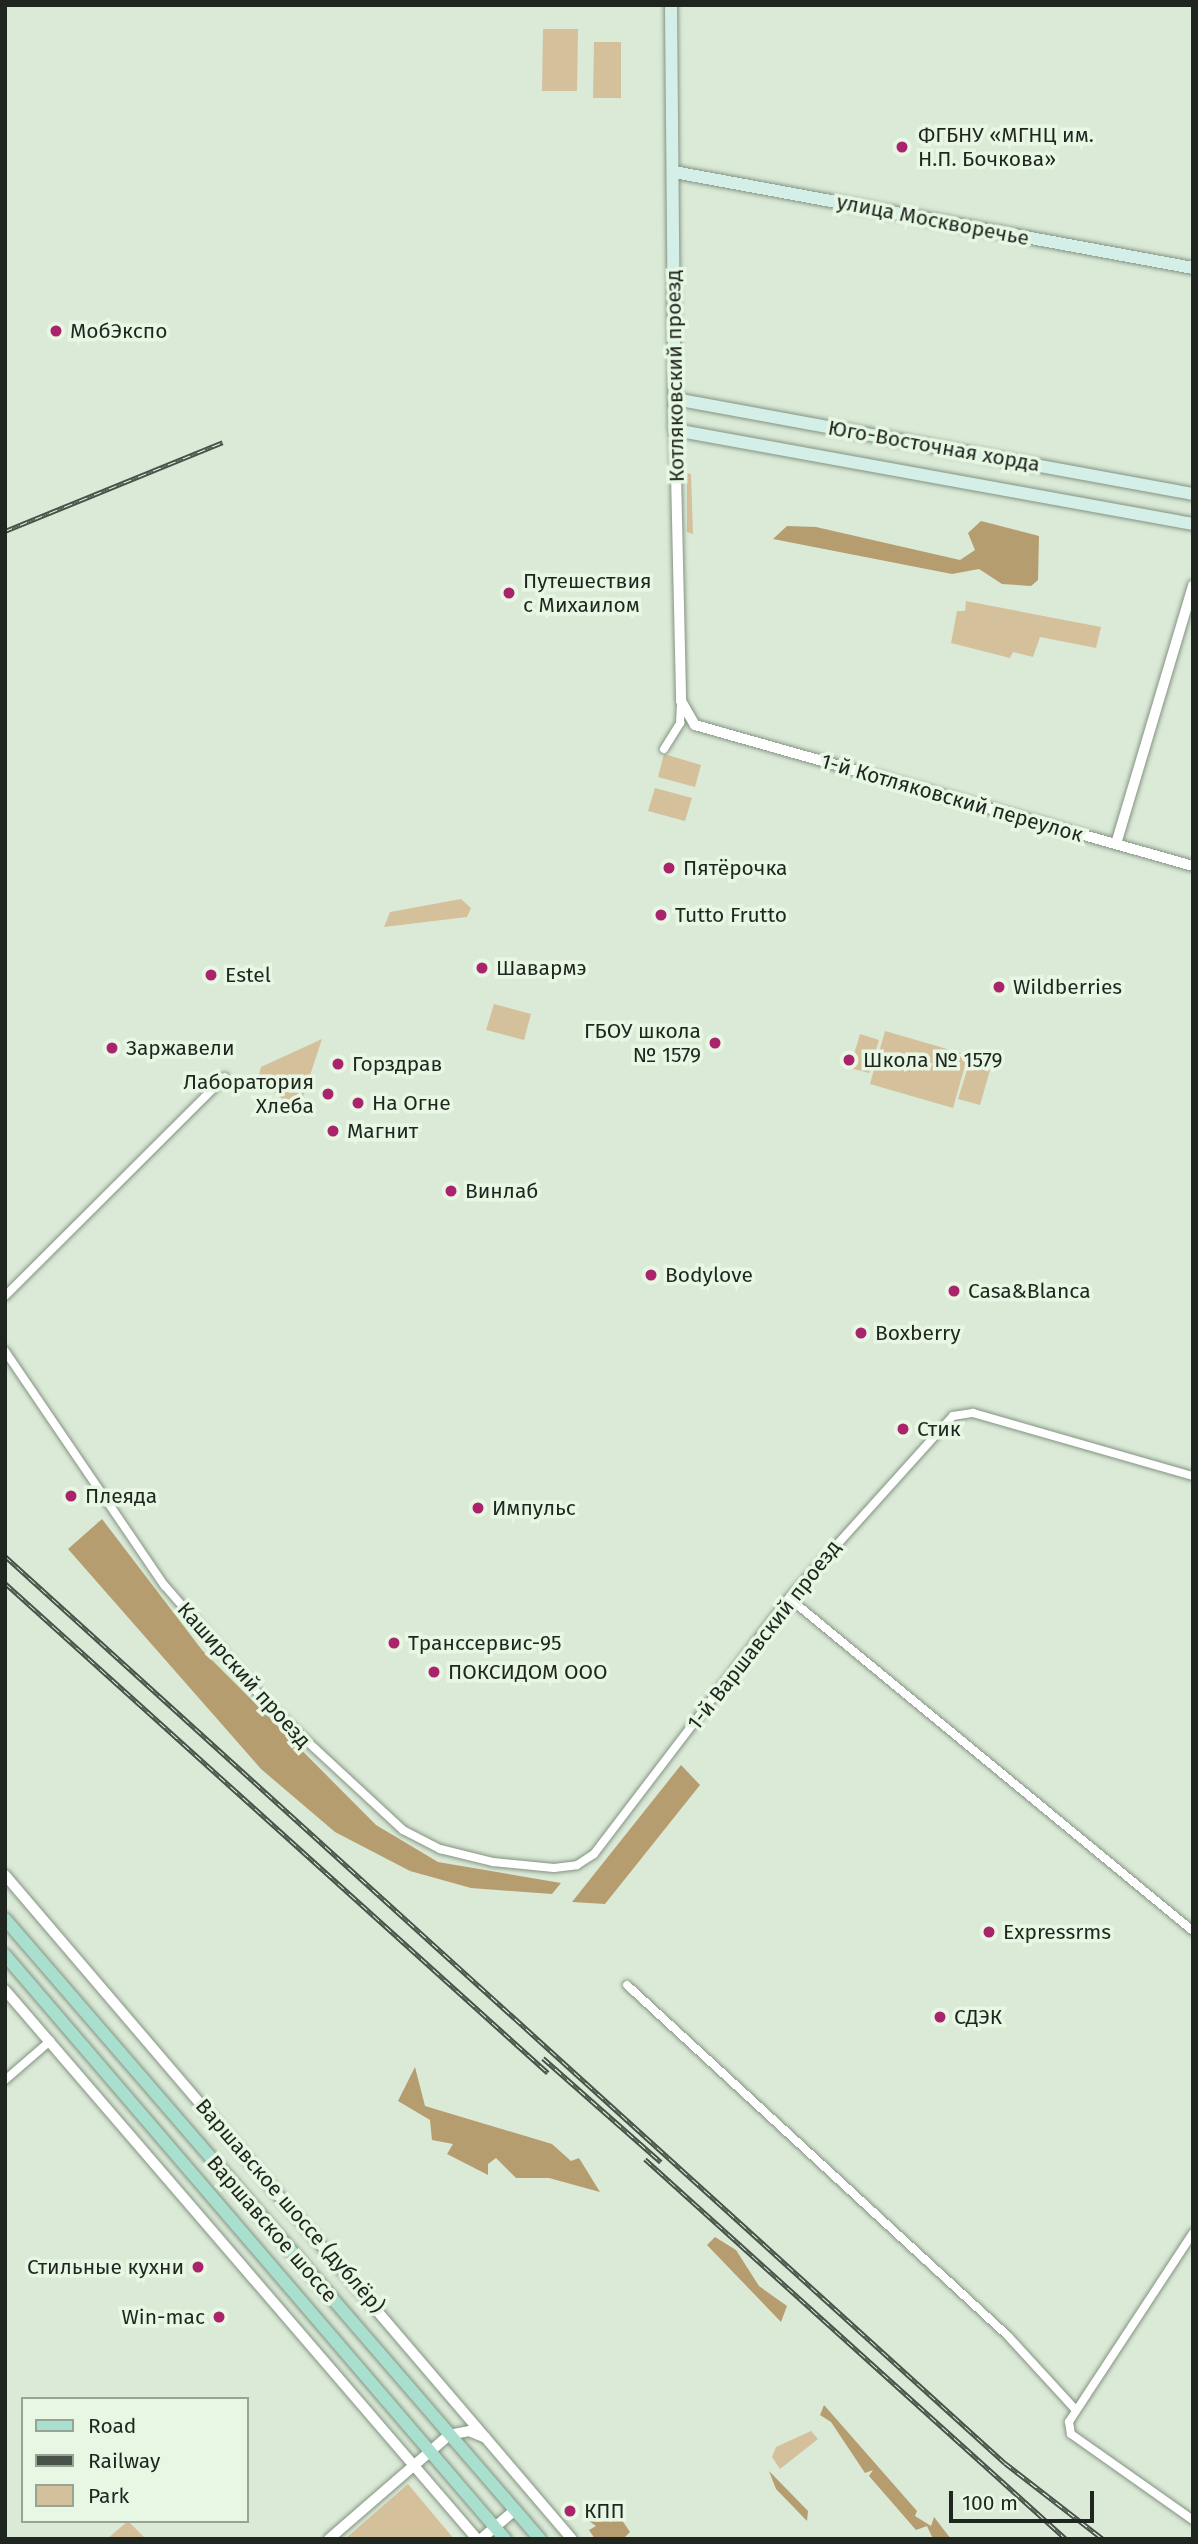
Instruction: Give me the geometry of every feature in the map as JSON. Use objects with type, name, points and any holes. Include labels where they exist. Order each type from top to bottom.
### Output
[{"type":"main road","name":"Котляковский проезд","points":[[671,5],[675,430]]},
{"type":"main road","name":"улица Москворечье","points":[[674,172],[1193,268]]},
{"type":"main road","name":"Юго-Восточная хорда","points":[[675,399],[1193,494]]},
{"type":"main road","name":"Юго-Восточная хорда","points":[[675,430],[1193,524]]},
{"type":"main road","name":"Варшавское шоссе","points":[[5,1919],[540,2539]]},
{"type":"main road","name":"Варшавское шоссе","points":[[5,1955],[505,2539]]},
{"type":"main road","points":[[525,2522],[547,2539]]},
{"type":"street","name":"Котляковский проезд","points":[[675,430],[681,701],[695,725]]},
{"type":"street","points":[[1115,844],[1193,585]]},
{"type":"street","points":[[664,749],[675,732],[681,701]]},
{"type":"street","points":[[675,732],[695,725]]},
{"type":"street","name":"1-й Котляковский переулок","points":[[695,725],[1193,866]]},
{"type":"street","points":[[5,1296],[225,1077]]},
{"type":"street","name":"Каширский проезд","points":[[5,1351],[215,1650],[369,1804],[440,1849],[493,1862],[577,1866]]},
{"type":"street","name":"1-й Варшавский проезд","points":[[577,1866],[594,1854],[789,1598],[937,1430],[960,1412],[1193,1476]]},
{"type":"street","points":[[789,1598],[1193,1931]]},
{"type":"street","name":"Варшавское шоссе (дублёр)","points":[[5,1875],[572,2539]]},
{"type":"street","points":[[627,1985],[1008,2336],[1074,2408]]},
{"type":"street","points":[[5,1990],[479,2539],[515,2510]]},
{"type":"street","points":[[5,2080],[50,2041]]},
{"type":"street","points":[[1193,2233],[1074,2408],[1071,2434],[1193,2520]]},
{"type":"street","points":[[328,2539],[449,2435],[469,2431],[491,2441]]},
{"type":"green space","points":[[543,29],[578,29],[577,91],[542,91]]},
{"type":"green space","points":[[594,42],[621,42],[621,98],[593,98]]},
{"type":"green space","points":[[687,473],[691,474],[693,534],[687,532]]},
{"type":"green space","points":[[966,601],[1101,627],[1096,648],[1040,637],[1033,657],[1013,652],[1010,658],[951,643],[957,611],[965,611]]},
{"type":"green space","points":[[664,754],[701,765],[695,787],[658,777]]},
{"type":"green space","points":[[655,788],[692,798],[685,821],[648,811]]},
{"type":"green space","points":[[461,899],[471,908],[467,917],[384,927],[390,912]]},
{"type":"green space","points":[[494,1004],[531,1014],[524,1040],[486,1030]]},
{"type":"green space","points":[[885,1031],[968,1055],[953,1108],[870,1084]]},
{"type":"green space","points":[[860,1034],[879,1040],[869,1073],[850,1068]]},
{"type":"green space","points":[[322,1039],[298,1112],[258,1079],[261,1067]]},
{"type":"green space","points":[[969,1064],[990,1070],[980,1105],[958,1099]]},
{"type":"green space","points":[[811,2431],[818,2439],[780,2469],[772,2457],[776,2447]]},
{"type":"green space","points":[[408,2484],[454,2539],[345,2539]]},
{"type":"green space","points":[[126,2523],[130,2523],[146,2539],[107,2539]]},
{"type":"shaded area","points":[[981,521],[1039,536],[1038,580],[1031,586],[1002,584],[979,569],[952,574],[773,539],[787,526],[816,527],[960,560],[975,550],[968,533]]},
{"type":"shaded area","points":[[102,1519],[202,1650],[376,1825],[438,1862],[561,1883],[552,1894],[471,1888],[410,1871],[335,1832],[261,1769],[68,1549]]},
{"type":"shaded area","points":[[681,1765],[700,1785],[605,1904],[572,1902]]},
{"type":"shaded area","points":[[415,2067],[425,2106],[552,2144],[571,2161],[579,2158],[600,2192],[549,2178],[516,2178],[496,2158],[488,2164],[488,2175],[447,2154],[453,2144],[432,2140],[430,2120],[398,2101]]},
{"type":"shaded area","points":[[715,2237],[736,2250],[759,2286],[787,2306],[781,2322],[707,2245]]},
{"type":"shaded area","points":[[824,2405],[917,2511],[915,2516],[931,2526],[934,2517],[951,2539],[933,2539],[927,2526],[916,2530],[869,2476],[873,2470],[865,2473],[831,2422],[820,2415]]},
{"type":"shaded area","points":[[769,2471],[808,2511],[807,2521],[776,2489]]},
{"type":"shaded area","points":[[611,2504],[630,2532],[623,2539],[595,2539],[589,2530],[596,2526],[586,2519],[586,2509]]},
{"type":"railway","points":[[5,531],[223,442]]},
{"type":"railway","points":[[5,1556],[1005,2463],[1103,2539]]},
{"type":"railway","points":[[5,1583],[548,2073]]},
{"type":"railway","points":[[543,2058],[661,2162]]},
{"type":"railway","points":[[645,2159],[1066,2539]]},
{"type":"place","name":"ФГБНУ «МГНЦ им. Н.П. Бочкова»","points":[[902,147]]},
{"type":"place","name":"МобЭкспо","points":[[56,331]]},
{"type":"place","name":"Путешествия с Михаилом","points":[[509,593]]},
{"type":"place","name":"Пятёрочка","points":[[669,868]]},
{"type":"place","name":"Tutto Frutto","points":[[661,915]]},
{"type":"place","name":"Шавармэ","points":[[482,968]]},
{"type":"place","name":"Estel","points":[[211,975]]},
{"type":"place","name":"Wildberries","points":[[999,987]]},
{"type":"place","name":"ГБОУ школа № 1579","points":[[715,1043]]},
{"type":"place","name":"Заржавели","points":[[112,1048]]},
{"type":"place","name":"Школа № 1579","points":[[849,1060]]},
{"type":"place","name":"Горздрав","points":[[338,1064]]},
{"type":"place","name":"Лаборатория Хлеба","points":[[328,1094]]},
{"type":"place","name":"На Огне","points":[[358,1103]]},
{"type":"place","name":"Магнит","points":[[333,1131]]},
{"type":"place","name":"Винлаб","points":[[451,1191]]},
{"type":"place","name":"Bodylove","points":[[651,1275]]},
{"type":"place","name":"Casa&Blanca","points":[[954,1291]]},
{"type":"place","name":"Boxberry","points":[[861,1333]]},
{"type":"place","name":"Стик","points":[[903,1429]]},
{"type":"place","name":"Плеяда","points":[[71,1496]]},
{"type":"place","name":"Импульс","points":[[478,1508]]},
{"type":"place","name":"Транссервис-95","points":[[394,1643]]},
{"type":"place","name":"ПОКСИДОМ ООО","points":[[434,1672]]},
{"type":"place","name":"Expressrms","points":[[989,1932]]},
{"type":"place","name":"СДЭК","points":[[940,2017]]},
{"type":"place","name":"Стильные кухни","points":[[198,2267]]},
{"type":"place","name":"Win-mac","points":[[219,2317]]},
{"type":"place","name":"КПП","points":[[570,2511]]}]
